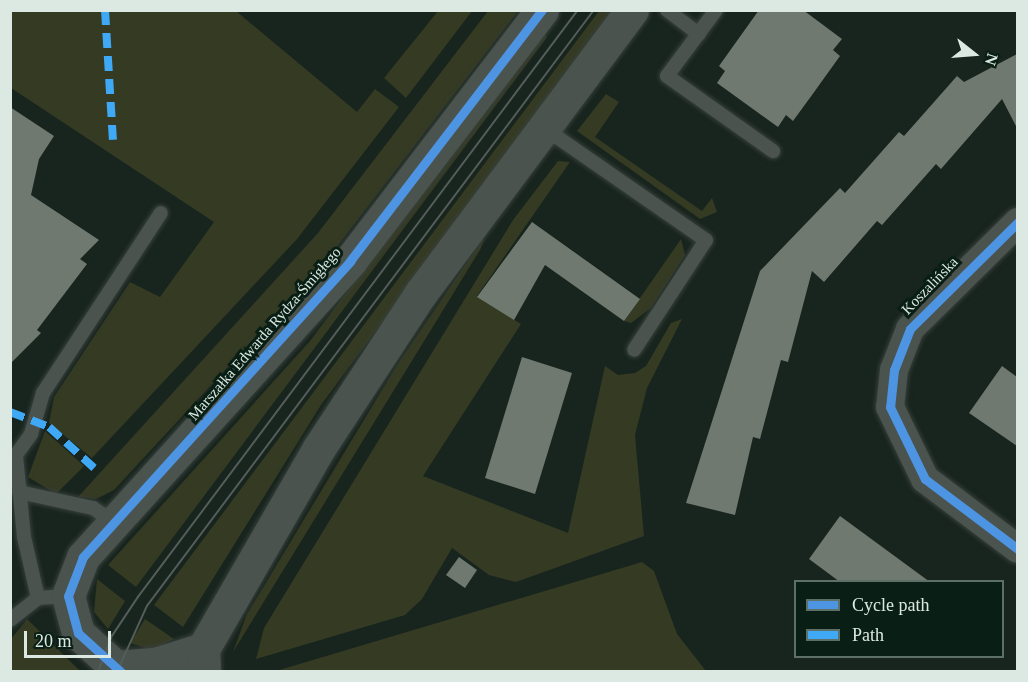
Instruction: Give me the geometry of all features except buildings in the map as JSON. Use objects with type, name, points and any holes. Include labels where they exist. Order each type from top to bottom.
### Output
[{"type":"street","name":"Marszałka Edwarda Rydza-Śmigłego","points":[[53,597],[83,557],[350,261],[542,10]]},
{"type":"street","points":[[53,597],[78,633],[119,669],[204,660],[319,448],[421,293],[632,10]]},
{"type":"street","name":"Koszalińska","points":[[1017,222],[910,329],[894,370],[890,407],[905,448],[925,479],[1017,549]]},
{"type":"lane","points":[[667,10],[699,34]]},
{"type":"lane","points":[[716,10],[667,76],[773,151]]},
{"type":"lane","points":[[543,127],[706,240],[634,350]]},
{"type":"lane","points":[[10,620],[53,597],[19,492],[13,453],[31,434],[43,393],[161,213]]},
{"type":"lane","points":[[19,492],[93,508],[115,523]]},
{"type":"green space","points":[[10,11],[236,11],[357,112],[375,89],[399,107],[297,239],[92,458],[49,423],[54,397],[130,282],[160,297],[214,222],[11,88]]},
{"type":"green space","points":[[438,11],[472,11],[406,98],[384,78]]},
{"type":"green space","points":[[488,11],[518,11],[326,261],[114,490],[96,499],[78,497],[318,233]]},
{"type":"green space","points":[[599,11],[614,11],[321,405],[183,627],[154,605]]},
{"type":"green space","points":[[542,31],[547,37],[136,587],[108,565],[310,341]]},
{"type":"green space","points":[[606,94],[619,102],[595,137],[702,211],[712,198],[717,212],[700,219],[577,131]]},
{"type":"green space","points":[[558,161],[570,162],[477,296],[521,324],[423,476],[568,533],[605,366],[618,375],[635,373],[646,366],[671,323],[682,319],[647,388],[635,435],[644,536],[516,582],[489,575],[452,548],[422,599],[405,615],[256,659],[264,628],[513,220]]},
{"type":"green space","points":[[486,234],[480,250],[233,652],[247,614],[397,365]]},
{"type":"green space","points":[[681,239],[685,255],[651,308],[631,323],[624,321]]},
{"type":"green space","points":[[45,431],[84,466],[56,494],[28,477]]},
{"type":"green space","points":[[642,562],[654,571],[677,634],[706,671],[276,671]]},
{"type":"green space","points":[[97,579],[125,601],[108,629],[94,612]]},
{"type":"green space","points":[[27,619],[80,671],[11,671],[11,639]]},
{"type":"green space","points":[[145,619],[174,639],[152,650],[130,643]]},
{"type":"tram line","points":[[98,672],[112,636],[138,597],[578,10]]},
{"type":"tram line","points":[[117,672],[147,606],[594,10]]},
{"type":"marked path","points":[[105,10],[113,140]]},
{"type":"marked path","points":[[10,412],[49,427],[94,468]]},
{"type":"cycle path","points":[[121,672],[78,633],[68,596],[83,557],[350,261],[542,10]]},
{"type":"cycle path","points":[[1018,222],[910,329],[894,370],[890,407],[925,479],[1018,549]]}]
